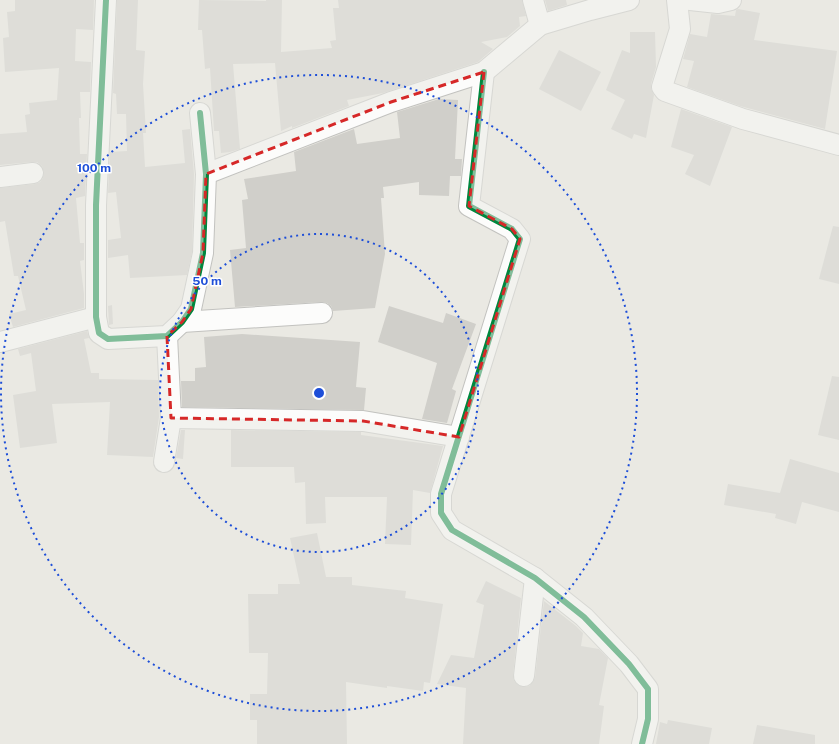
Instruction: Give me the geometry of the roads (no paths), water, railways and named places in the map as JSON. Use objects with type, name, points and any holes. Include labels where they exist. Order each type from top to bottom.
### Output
[{"type":"street","points":[[106,0],[96,205],[96,317],[99,333],[108,339],[167,336],[182,322],[191,309],[203,253],[206,174],[200,113]]},
{"type":"street","points":[[533,0],[540,25]]},
{"type":"street","points":[[206,174],[391,102],[484,72],[540,25],[629,0]]},
{"type":"street","points":[[677,0],[680,29],[662,87],[665,91],[743,119],[839,145]]},
{"type":"street","points":[[690,0],[718,3],[731,0]]},
{"type":"street","points":[[484,72],[469,206],[512,230],[520,239],[441,494],[441,513],[452,530],[535,578],[584,618],[629,664],[648,689],[648,719],[642,744]]},
{"type":"street","points":[[0,177],[33,173]]},
{"type":"street","points":[[182,322],[322,313]]},
{"type":"street","points":[[0,342],[96,317]]},
{"type":"street","points":[[164,462],[171,418],[167,336]]},
{"type":"street","points":[[171,418],[364,421],[458,437]]},
{"type":"street","points":[[524,676],[535,578]]}]
